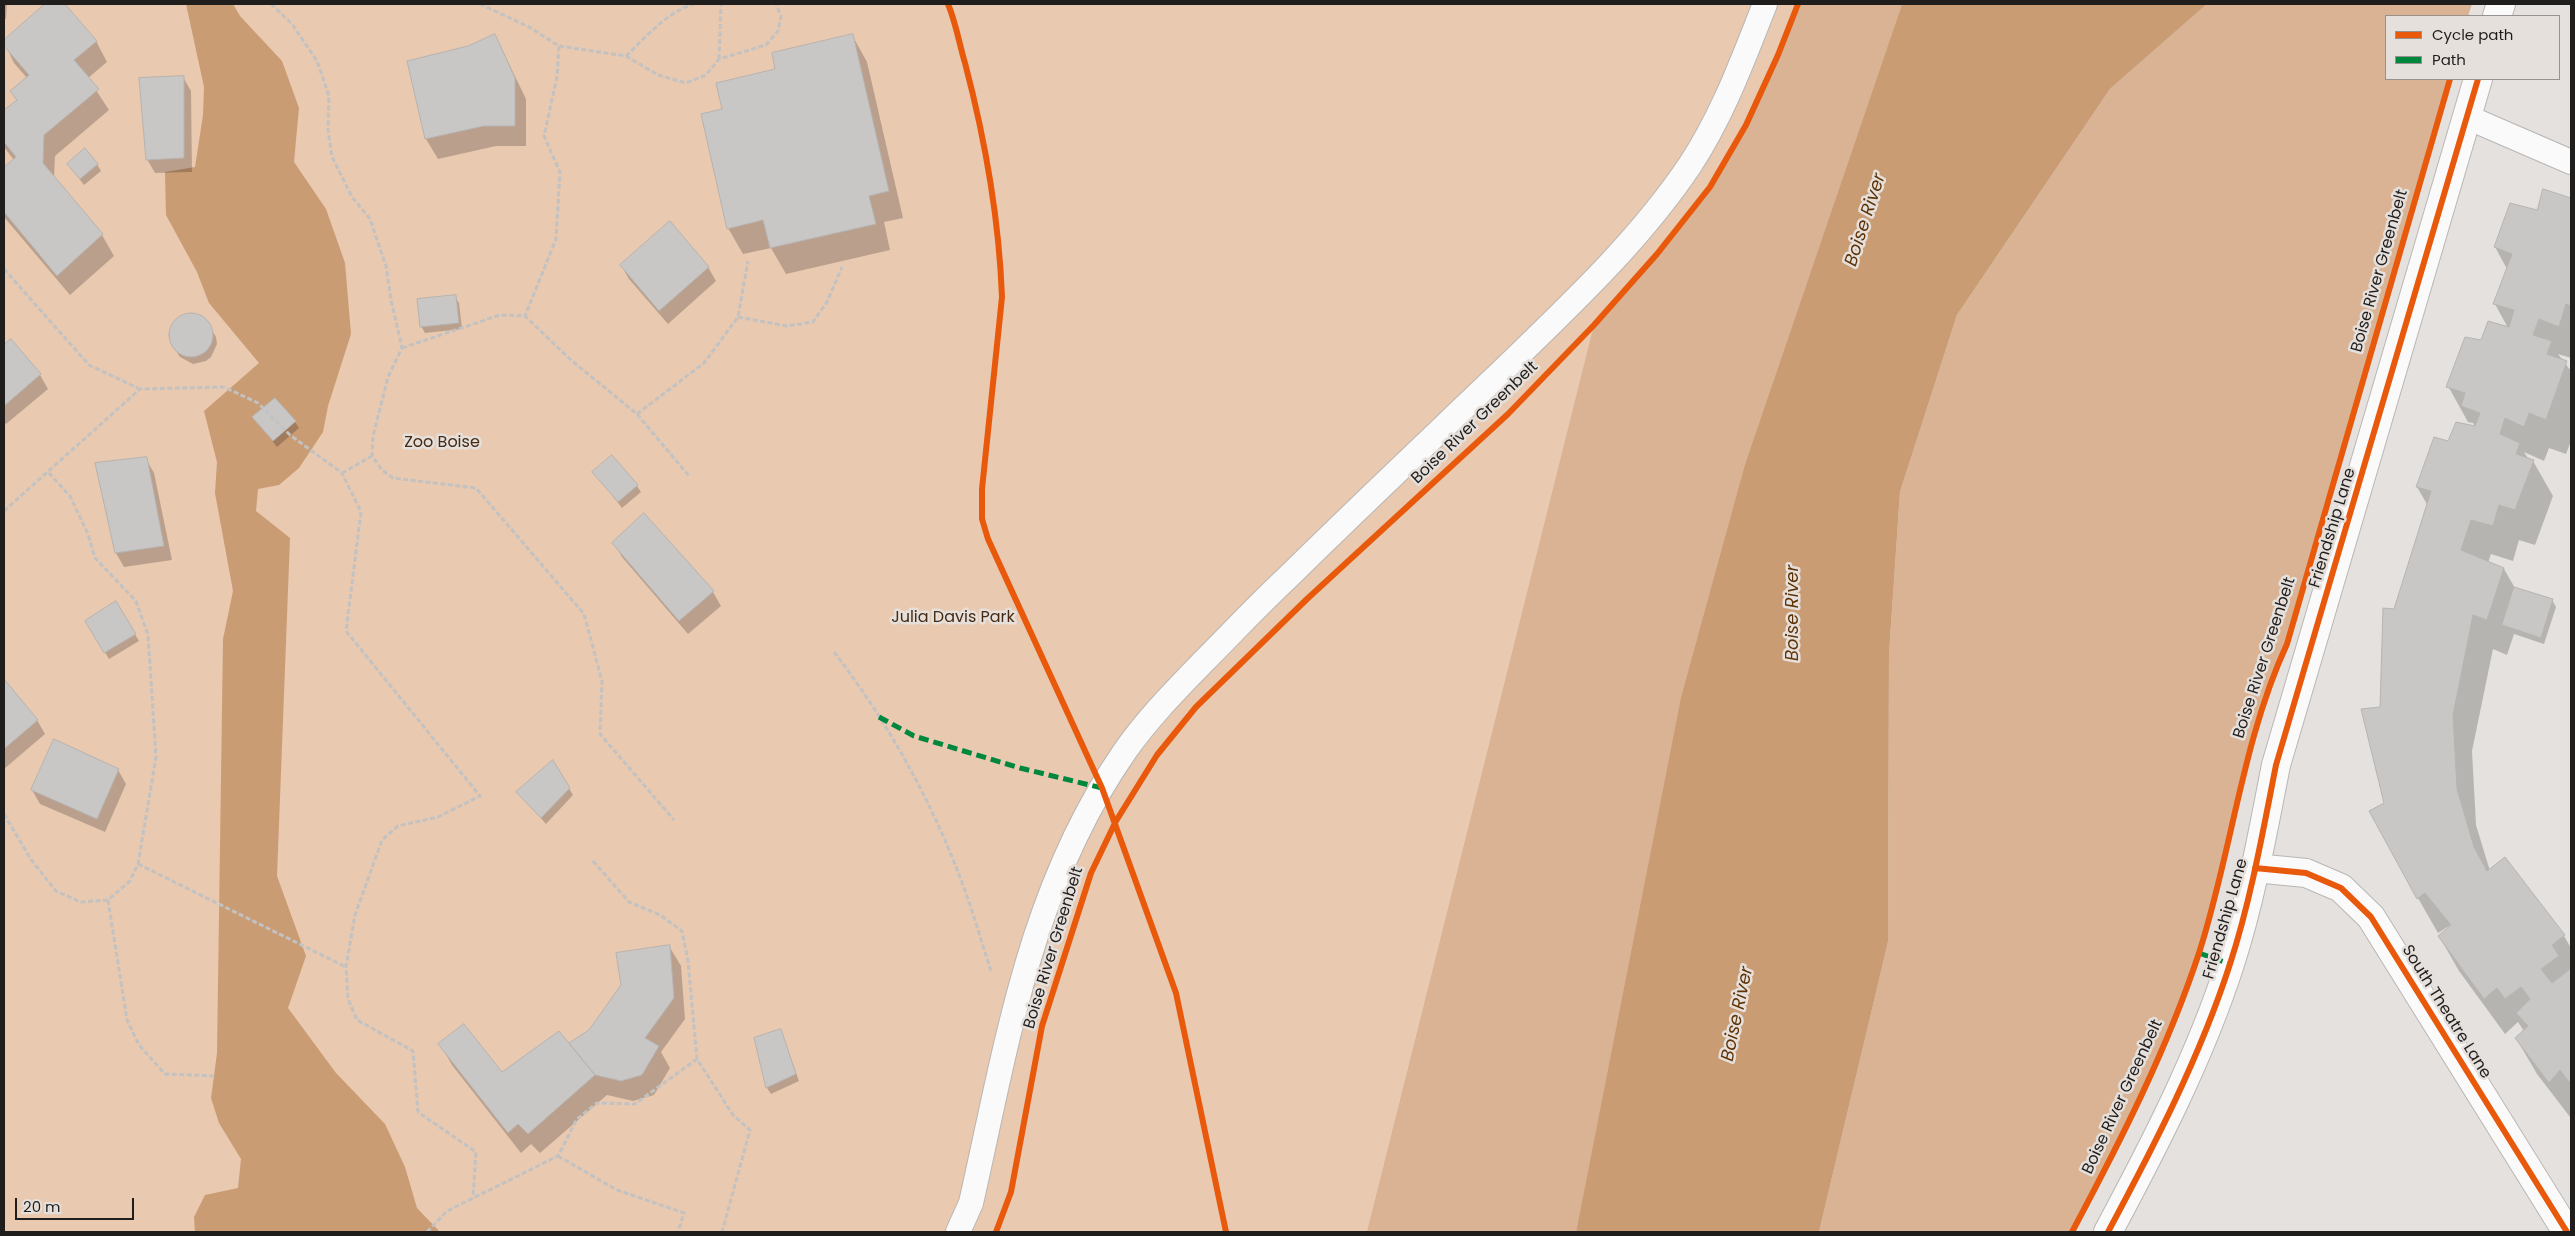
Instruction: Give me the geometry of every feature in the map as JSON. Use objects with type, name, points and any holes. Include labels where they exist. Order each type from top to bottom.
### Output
[{"type":"street","name":"Friendship Lane","points":[[2108,1232],[2192,1066],[2230,964],[2255,868],[2276,765],[2478,80]]},
{"type":"street","name":"South Theatre Lane","points":[[2255,868],[2306,873],[2341,888],[2371,917],[2567,1232]]},
{"type":"lane","points":[[958,1232],[971,1203],[1013,1007],[1056,877],[1083,820],[1125,750],[1156,711],[1269,595],[1569,308],[1630,241],[1690,165],[1727,97],[1764,4]]},
{"type":"lane","points":[[2466,117],[2571,162]]},
{"type":"path","points":[[271,4],[292,24],[317,61],[329,96],[328,130],[332,157],[352,197],[370,219],[386,266],[391,300],[402,348],[388,377],[373,436],[372,456],[382,470],[393,478],[476,488],[584,614],[602,681],[600,734],[674,820]]},
{"type":"path","points":[[480,4],[529,27],[559,46],[626,56],[658,75],[686,84],[706,75],[719,59],[766,45],[778,31],[781,16],[776,4]]},
{"type":"path","points":[[626,56],[658,26],[683,7],[694,4]]},
{"type":"path","points":[[719,59],[721,4]]},
{"type":"path","points":[[524,316],[556,239],[560,172],[544,136],[557,77],[559,46]]},
{"type":"path","points":[[637,414],[704,363],[738,317],[748,261]]},
{"type":"path","points":[[738,317],[787,326],[813,322],[827,302],[842,267]]},
{"type":"path","points":[[4,269],[89,365],[140,389],[224,387],[258,403],[290,435],[313,450],[342,474],[360,512],[346,631],[480,796],[438,817],[398,826],[382,840],[355,915],[346,967],[348,1000],[357,1020],[413,1051],[418,1112],[476,1152],[473,1198]]},
{"type":"path","points":[[402,348],[500,315],[524,316],[571,360],[637,414],[689,476]]},
{"type":"path","points":[[4,511],[140,389]]},
{"type":"path","points":[[342,474],[372,456]]},
{"type":"path","points":[[4,814],[32,861],[56,891],[81,902],[108,900],[130,881],[138,864],[156,757],[148,635],[136,601],[96,558],[88,534],[70,496],[48,472]]},
{"type":"path","points":[[834,652],[879,717],[928,804],[964,887],[996,987],[1013,1007]]},
{"type":"path","points":[[593,861],[629,902],[660,915],[682,931],[688,961],[697,1059],[733,1115],[750,1130],[722,1232]]},
{"type":"path","points":[[138,864],[346,967]]},
{"type":"path","points":[[108,900],[127,1020],[139,1045],[165,1074],[216,1076]]},
{"type":"path","points":[[427,1232],[447,1211],[558,1156],[577,1119],[597,1103],[635,1104],[697,1059]]},
{"type":"path","points":[[558,1156],[617,1190],[684,1213],[678,1232]]},
{"type":"green space","name":"Julia Davis Park","points":[[4,4],[1902,4],[1745,464],[1576,1232],[4,1232]]},
{"type":"shaded area","points":[[1798,4],[1902,4],[1745,464],[1681,697],[1576,1232],[1367,1232],[1594,325],[1670,240],[1711,185],[1759,97]]},
{"type":"shaded area","points":[[2207,4],[2472,4],[2468,15],[2385,15],[2385,80],[2450,80],[2287,644],[2259,719],[2199,953],[2172,1025],[2142,1095],[2072,1232],[1819,1232],[1888,942],[1889,654],[1900,492],[1957,315],[2110,89]]},
{"type":"water","points":[[186,4],[233,4],[240,16],[282,61],[299,108],[294,162],[326,209],[345,263],[351,334],[328,406],[323,432],[299,468],[279,485],[258,489],[256,511],[290,538],[277,876],[306,956],[288,1008],[336,1073],[385,1124],[405,1167],[417,1208],[440,1232],[195,1232],[194,1217],[205,1195],[238,1188],[241,1159],[219,1123],[211,1098],[217,1053],[223,639],[233,591],[215,493],[217,462],[204,411],[259,363],[209,303],[197,272],[166,215],[165,172],[195,167],[203,115],[204,87]]},
{"type":"water","name":"Boise River","points":[[1902,4],[2207,4],[2110,89],[1957,315],[1900,492],[1889,654],[1888,942],[1819,1232],[1576,1232],[1681,697],[1745,464]]},
{"type":"building","points":[[45,4],[65,4],[97,41],[74,60],[99,89],[44,135],[43,163],[103,234],[57,276],[4,212],[4,167],[16,157],[4,142],[4,110],[17,100],[10,91],[29,75],[4,46],[4,40]]},
{"type":"building","points":[[495,34],[515,78],[515,126],[484,126],[425,139],[407,61],[468,46]]},
{"type":"building","points":[[853,34],[889,191],[869,196],[876,224],[770,248],[763,220],[727,229],[701,114],[722,109],[716,83],[775,69],[772,53]]},
{"type":"building","points":[[184,76],[184,158],[146,160],[139,78]]},
{"type":"building","points":[[85,148],[98,164],[80,179],[67,164]]},
{"type":"building","points":[[2543,189],[2571,198],[2571,306],[2566,304],[2559,327],[2539,319],[2533,335],[2552,341],[2547,354],[2567,361],[2546,420],[2529,413],[2524,427],[2505,418],[2500,434],[2520,443],[2516,454],[2534,460],[2515,510],[2499,505],[2493,526],[2471,520],[2461,550],[2504,568],[2487,620],[2473,615],[2453,715],[2457,789],[2474,847],[2487,871],[2505,857],[2565,935],[2552,945],[2559,956],[2541,969],[2552,983],[2570,969],[2571,971],[2571,1080],[2569,1082],[2560,1070],[2549,1083],[2515,1038],[2528,1026],[2516,1013],[2530,999],[2521,987],[2505,999],[2497,988],[2484,999],[2438,936],[2451,925],[2425,893],[2417,899],[2369,811],[2384,803],[2361,709],[2380,707],[2383,608],[2394,609],[2431,491],[2416,487],[2434,437],[2448,441],[2456,422],[2475,426],[2480,413],[2461,406],[2465,393],[2446,387],[2465,337],[2481,340],[2488,321],[2509,327],[2514,310],[2493,304],[2512,254],[2494,247],[2510,203],[2537,210]]},
{"type":"building","points":[[670,221],[709,267],[659,311],[620,265]]},
{"type":"building","points":[[456,295],[459,323],[420,327],[417,299]]},
{"type":"building","points":[[195,313],[207,319],[212,326],[212,344],[207,351],[200,356],[187,357],[179,354],[172,347],[169,331],[172,323],[179,316]]},
{"type":"building","points":[[11,339],[41,374],[4,406],[4,345]]},
{"type":"building","points":[[275,398],[296,421],[273,441],[252,417]]},
{"type":"building","points":[[612,455],[638,485],[618,502],[592,472]]},
{"type":"building","points":[[147,457],[164,546],[115,553],[95,463]]},
{"type":"building","points":[[644,513],[714,591],[679,621],[612,543]]},
{"type":"building","points":[[2514,587],[2553,599],[2541,638],[2502,625]]},
{"type":"building","points":[[116,601],[136,634],[104,653],[85,621]]},
{"type":"building","points":[[4,679],[38,720],[4,749]]},
{"type":"building","points":[[54,739],[119,769],[97,819],[31,790]]},
{"type":"building","points":[[553,760],[570,788],[541,818],[516,792]]},
{"type":"building","points":[[670,945],[674,998],[645,1038],[659,1046],[642,1075],[621,1081],[595,1075],[569,1043],[589,1030],[621,985],[616,953]]},
{"type":"building","points":[[464,1024],[502,1072],[559,1031],[595,1075],[528,1134],[518,1124],[508,1133],[438,1044]]},
{"type":"building","points":[[781,1029],[796,1074],[766,1088],[754,1038]]},
{"type":"marked path","points":[[879,717],[914,736],[1020,768],[1102,788]]},
{"type":"marked path","points":[[2199,953],[2230,964]]},
{"type":"cycle path","points":[[948,4],[965,63],[985,150],[998,238],[1002,297],[982,489],[982,519],[988,539],[1102,788],[1176,993],[1226,1232]]},
{"type":"cycle path","name":"Boise River Greenbelt","points":[[996,1232],[1011,1192],[1042,1026],[1091,873],[1116,821],[1157,755],[1196,707],[1307,599],[1508,414],[1594,325],[1657,254],[1710,187],[1746,125],[1778,55],[1798,4]]},
{"type":"cycle path","name":"Boise River Greenbelt","points":[[2072,1232],[2142,1095],[2172,1025],[2199,953],[2259,719],[2287,644],[2450,80]]},
{"type":"cycle path","points":[[2108,1232],[2175,1101],[2205,1033],[2230,964],[2250,890],[2276,765],[2478,80]]},
{"type":"cycle path","points":[[2255,868],[2306,873],[2341,888],[2371,917],[2567,1232]]},
{"type":"park label","name":"Zoo Boise","points":[[442,443]]}]
